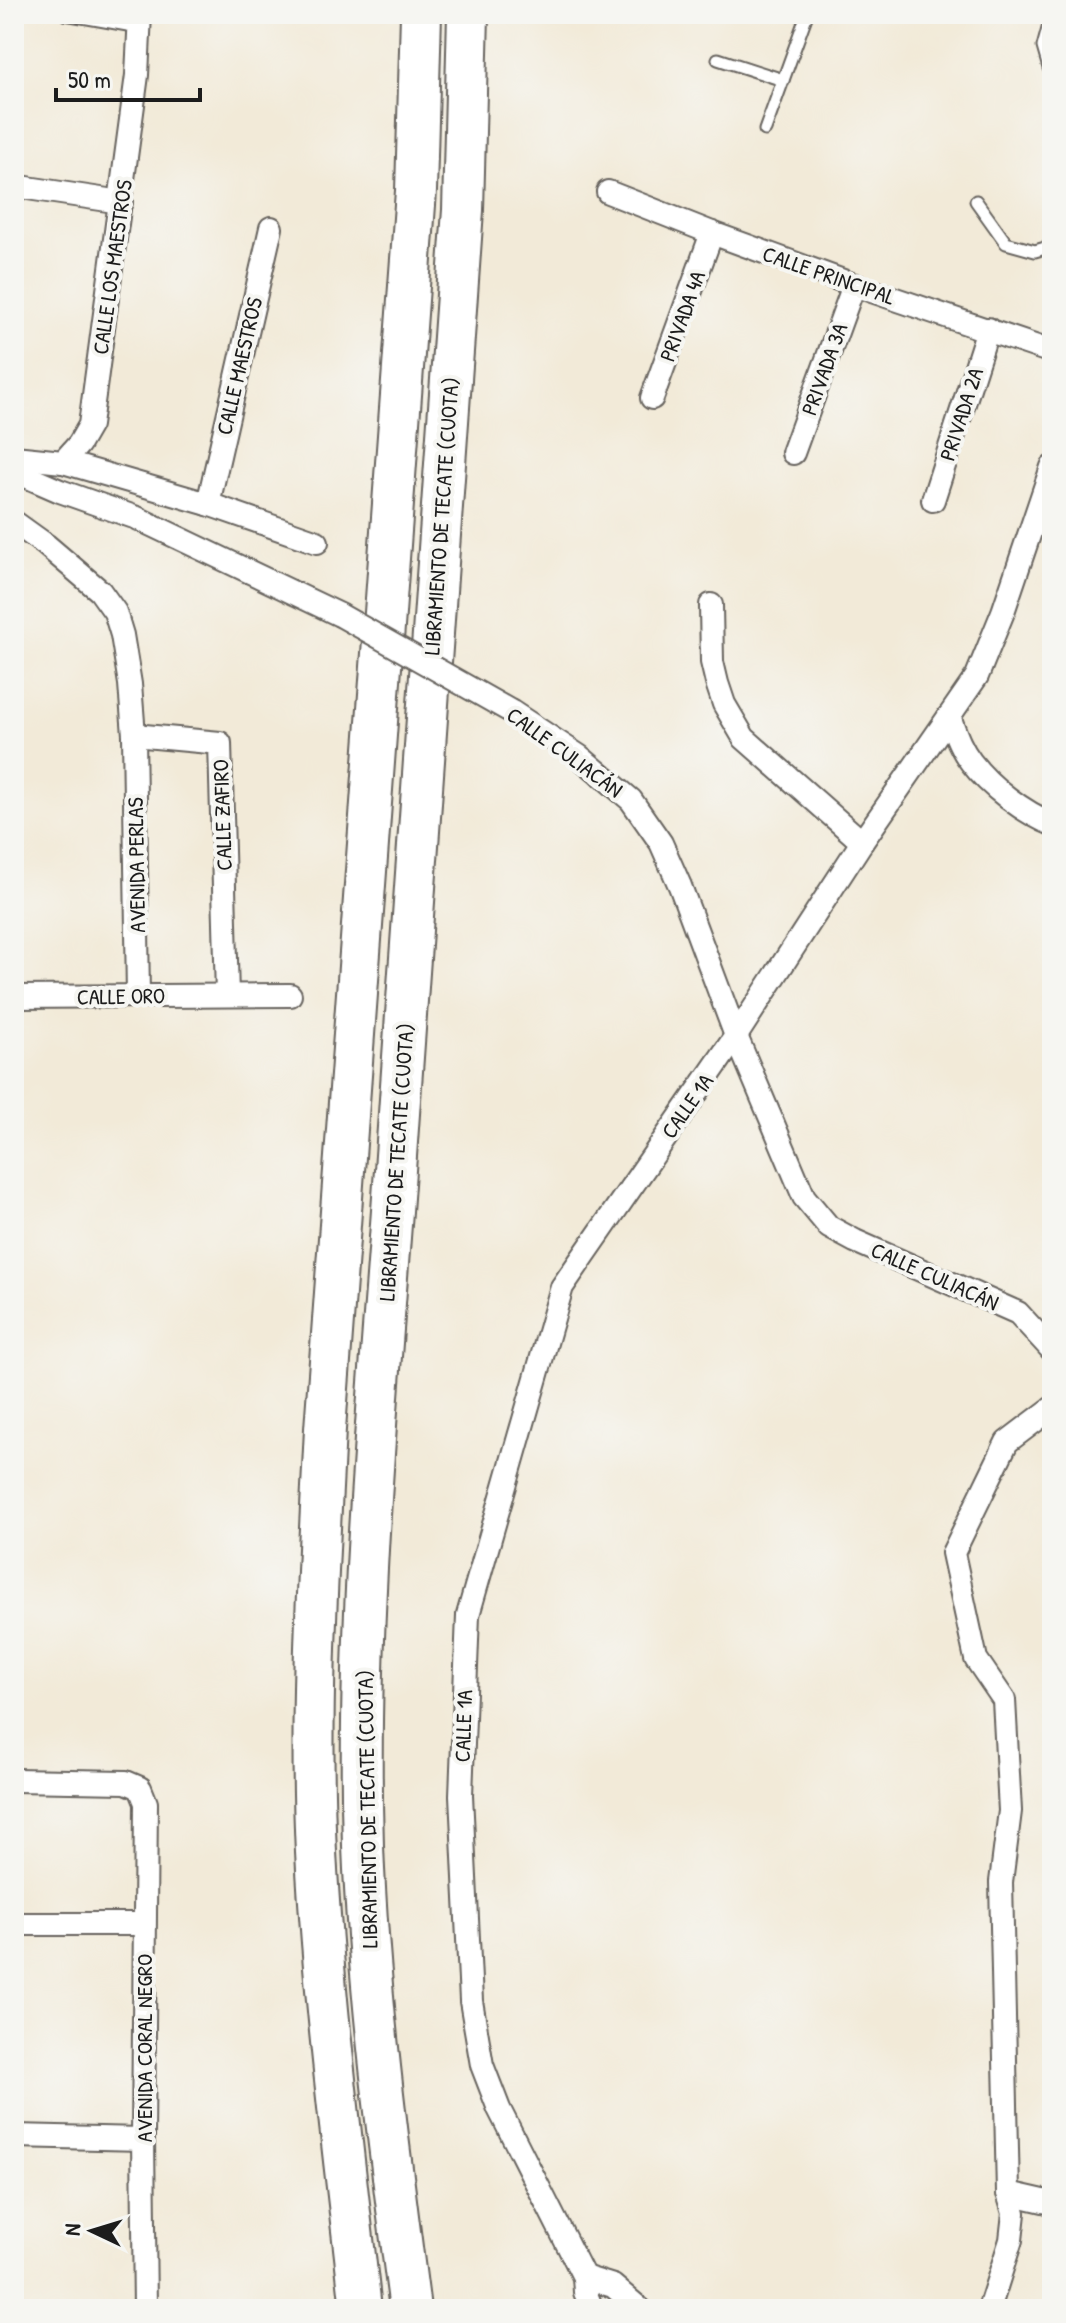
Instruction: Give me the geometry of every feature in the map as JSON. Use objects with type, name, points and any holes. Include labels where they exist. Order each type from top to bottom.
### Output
[{"type":"highway","points":[[399,14],[412,110],[416,191]]},
{"type":"highway","points":[[361,2309],[324,1974],[316,1848],[316,1609],[325,1429],[416,191],[421,14]]},
{"type":"highway","name":"LIBRAMIENTO DE TECATE (CUOTA)","points":[[410,2309],[382,2084],[369,1943],[363,1848],[364,1646],[463,210],[470,26]]},
{"type":"street","name":"CALLE LOS MAESTROS","points":[[63,462],[90,425],[137,75],[139,20]]},
{"type":"street","points":[[14,186],[121,202]]},
{"type":"street","name":"CALLE PRINCIPAL","points":[[608,192],[854,285],[1052,352]]},
{"type":"street","name":"CALLE MAESTROS","points":[[208,504],[271,228]]},
{"type":"street","name":"PRIVADA 4A","points":[[652,398],[712,233]]},
{"type":"street","name":"PRIVADA 3A","points":[[793,453],[854,285]]},
{"type":"street","name":"PRIVADA 2A","points":[[933,500],[988,329]]},
{"type":"street","points":[[14,457],[63,462],[208,504],[317,542]]},
{"type":"street","name":"CALLE 1A","points":[[592,2309],[585,2292],[584,2277],[499,2109],[482,2065],[471,2001],[461,1795],[468,1615],[562,1287],[736,1036],[862,842],[977,676],[1052,467]]},
{"type":"street","name":"CALLE CULIACÁN","points":[[14,471],[137,518],[340,615],[512,712],[579,756],[631,800],[661,843],[671,864],[736,1036],[804,1197],[829,1227],[1018,1313],[1052,1350]]},
{"type":"street","points":[[14,522],[100,591],[115,612],[130,684],[134,735]]},
{"type":"street","points":[[711,605],[711,647],[717,683],[724,704],[744,738],[862,842]]},
{"type":"street","points":[[949,716],[957,740],[971,762],[990,782],[1038,818],[1052,824]]},
{"type":"street","name":"CALLE ZAFIRO","points":[[134,735],[220,743],[227,995]]},
{"type":"street","name":"AVENIDA PERLAS","points":[[134,735],[138,995]]},
{"type":"street","name":"CALLE ORO","points":[[14,997],[290,995]]},
{"type":"street","points":[[989,2309],[1011,2240],[1014,2213],[1008,2193],[1001,1882],[1010,1811],[1004,1700],[976,1659],[953,1553],[1007,1442],[1052,1408]]},
{"type":"street","name":"AVENIDA CORAL NEGRO","points":[[14,1780],[126,1782],[140,1788],[146,1803],[145,2309]]},
{"type":"street","points":[[14,1924],[144,1924]]},
{"type":"street","points":[[14,2136],[143,2139]]},
{"type":"street","points":[[1008,2193],[1052,2203]]},
{"type":"street","points":[[584,2277],[613,2286],[640,2309]]},
{"type":"lane","points":[[65,14],[139,20]]},
{"type":"lane","points":[[765,130],[807,14]]},
{"type":"lane","points":[[1052,14],[1043,47],[1052,69]]},
{"type":"lane","points":[[718,59],[783,80]]},
{"type":"lane","points":[[976,201],[1006,243],[1035,251],[1052,246]]}]
